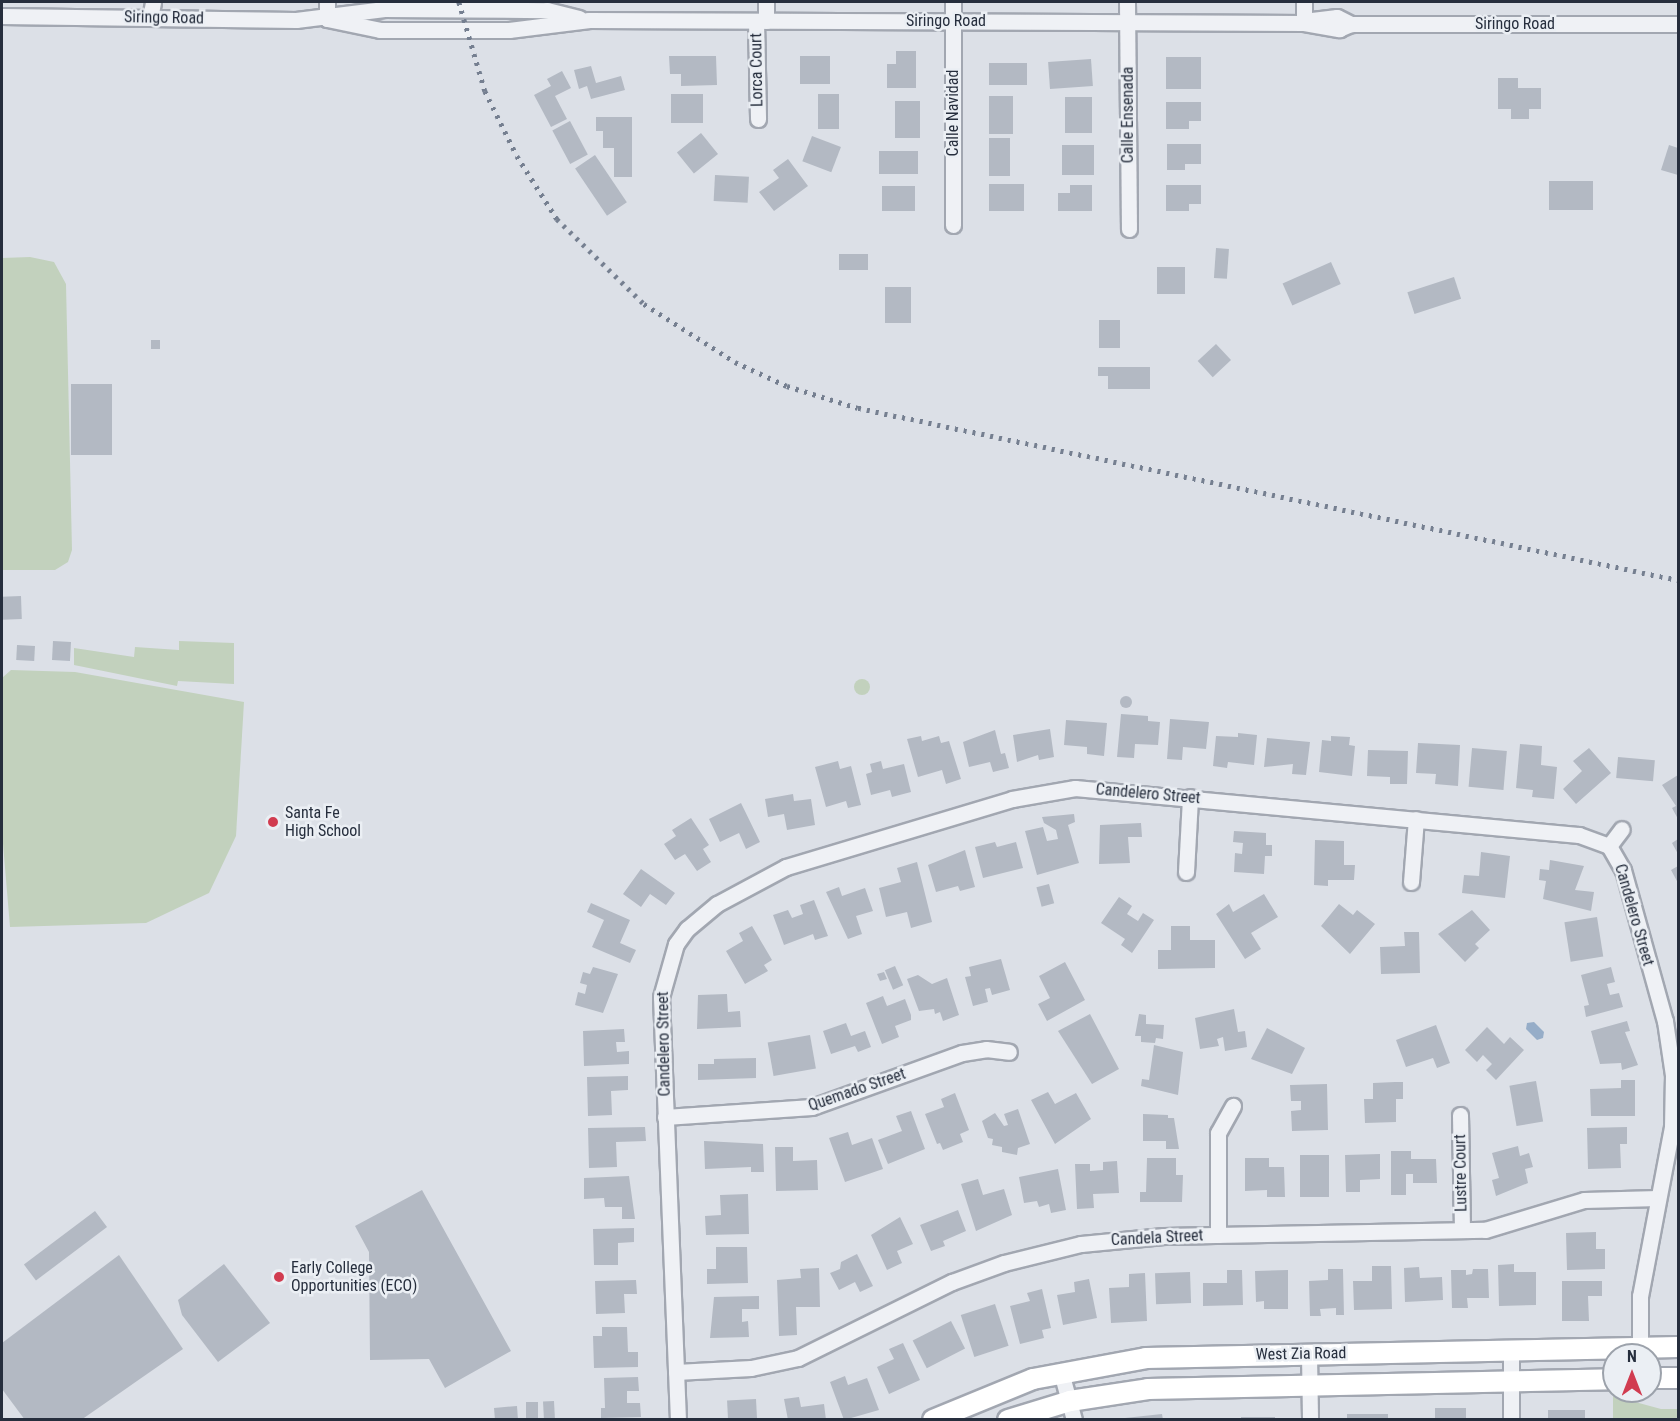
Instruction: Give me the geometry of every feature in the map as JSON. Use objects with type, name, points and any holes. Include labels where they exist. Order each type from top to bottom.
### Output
[{"type":"main road","name":"West Zia Road","points":[[1662,1349],[1678,1347]]},
{"type":"main road","name":"West Zia Road","points":[[933,1419],[997,1391],[1061,1371],[1174,1356],[1511,1350],[1602,1351]]},
{"type":"main road","points":[[1662,1378],[1678,1378]]},
{"type":"main road","name":"West Zia Road","points":[[1008,1419],[1072,1410],[1148,1389],[1602,1379]]},
{"type":"street","points":[[150,18],[153,2]]},
{"type":"street","points":[[327,2],[327,19]]},
{"type":"street","name":"Lorca Court","points":[[758,119],[761,21],[766,2]]},
{"type":"street","name":"Calle Navidad","points":[[952,2],[953,225]]},
{"type":"street","name":"Calle Ensenada","points":[[1127,2],[1129,230]]},
{"type":"street","points":[[1304,2],[1304,23]]},
{"type":"street","name":"Siringo Road","points":[[2,16],[327,19],[392,30],[509,30],[589,20],[1304,23],[1317,17],[1337,18],[1351,24],[1678,24]]},
{"type":"street","name":"Candelero Street","points":[[678,1419],[665,1118],[663,979],[676,944],[687,929],[717,904],[764,877],[809,858],[1033,794],[1097,789],[1579,835],[1609,846],[1623,870],[1672,1057],[1674,1110],[1640,1296],[1640,1343]]},
{"type":"street","points":[[1186,872],[1190,798]]},
{"type":"street","points":[[1411,882],[1416,819]]},
{"type":"street","points":[[1609,846],[1622,829]]},
{"type":"street","name":"Quemado Street","points":[[665,1118],[812,1107],[962,1053],[986,1049],[1009,1052]]},
{"type":"street","points":[[1218,1235],[1218,1133],[1233,1106]]},
{"type":"street","name":"Lustre Court","points":[[1460,1115],[1462,1230]]},
{"type":"street","name":"Candela Street","points":[[676,1372],[751,1368],[798,1358],[926,1293],[1029,1255],[1136,1237],[1498,1228],[1584,1200],[1658,1198]]},
{"type":"street","points":[[1511,1350],[1511,1419]]},
{"type":"street","points":[[1309,1354],[1310,1419]]},
{"type":"street","points":[[1061,1371],[1072,1410]]},
{"type":"green space","points":[[30,257],[54,262],[66,284],[72,550],[68,562],[55,570],[2,570],[2,258]]},
{"type":"green space","points":[[179,641],[234,643],[234,684],[178,681],[177,686],[74,665],[74,648],[134,657],[135,647],[179,650]]},
{"type":"green space","points":[[11,670],[75,672],[244,702],[236,836],[209,893],[146,923],[10,927],[2,832],[2,678]]},
{"type":"green space","points":[[859,679],[865,679],[870,687],[868,693],[859,695],[854,690],[854,684]]},
{"type":"green space","points":[[1613,1403],[1639,1403],[1661,1409],[1678,1409],[1678,1419],[1613,1419]]},
{"type":"water","points":[[1534,1022],[1544,1032],[1543,1038],[1537,1040],[1526,1029],[1527,1023]]},
{"type":"building","points":[[896,51],[916,51],[916,88],[887,88],[887,64],[896,64]]},
{"type":"building","points":[[669,56],[716,56],[717,85],[681,86],[681,74],[670,74]]},
{"type":"building","points":[[800,56],[830,56],[830,84],[800,84]]},
{"type":"building","points":[[1166,57],[1201,57],[1201,89],[1166,89]]},
{"type":"building","points":[[1091,59],[1093,86],[1050,89],[1048,62]]},
{"type":"building","points":[[989,63],[1027,63],[1027,85],[989,85]]},
{"type":"building","points":[[591,66],[596,83],[621,76],[625,90],[591,99],[587,86],[579,89],[574,70]]},
{"type":"building","points":[[562,71],[571,88],[555,96],[567,119],[551,127],[534,95],[551,86],[547,79]]},
{"type":"building","points":[[1498,78],[1518,78],[1518,88],[1541,88],[1541,109],[1529,109],[1529,119],[1511,119],[1511,109],[1498,109]]},
{"type":"building","points":[[671,94],[703,94],[703,123],[671,123]]},
{"type":"building","points":[[818,94],[839,94],[839,129],[818,129]]},
{"type":"building","points":[[989,96],[1013,96],[1013,134],[989,134]]},
{"type":"building","points":[[1065,97],[1092,97],[1092,133],[1065,133]]},
{"type":"building","points":[[895,101],[920,101],[920,138],[895,138]]},
{"type":"building","points":[[1166,102],[1201,102],[1201,121],[1189,121],[1189,129],[1166,129]]},
{"type":"building","points":[[596,117],[632,117],[632,177],[614,177],[614,148],[603,148],[603,131],[596,131]]},
{"type":"building","points":[[570,121],[588,155],[570,164],[552,130]]},
{"type":"building","points":[[701,133],[718,154],[694,173],[677,153]]},
{"type":"building","points":[[812,136],[841,147],[831,172],[802,161]]},
{"type":"building","points":[[989,138],[1010,138],[1010,176],[989,176]]},
{"type":"building","points":[[1167,144],[1201,144],[1201,164],[1185,164],[1185,170],[1167,170]]},
{"type":"building","points":[[1062,145],[1094,145],[1094,175],[1062,175]]},
{"type":"building","points":[[1669,145],[1678,148],[1678,175],[1661,170]]},
{"type":"building","points":[[879,151],[918,151],[918,174],[879,174]]},
{"type":"building","points":[[595,155],[627,202],[607,216],[575,168]]},
{"type":"building","points":[[788,159],[808,186],[774,211],[759,192],[779,178],[773,170]]},
{"type":"building","points":[[715,175],[749,177],[748,203],[714,201]]},
{"type":"building","points":[[1549,181],[1593,181],[1593,210],[1549,210]]},
{"type":"building","points":[[989,184],[1024,184],[1024,211],[989,211]]},
{"type":"building","points":[[1070,185],[1092,185],[1092,211],[1058,211],[1058,193],[1070,193]]},
{"type":"building","points":[[1166,185],[1201,185],[1201,204],[1189,204],[1189,211],[1166,211]]},
{"type":"building","points":[[882,186],[915,186],[915,211],[882,211]]},
{"type":"building","points":[[1216,248],[1229,249],[1227,279],[1214,278]]},
{"type":"building","points":[[839,254],[868,254],[868,270],[839,270]]},
{"type":"building","points":[[1331,262],[1341,284],[1292,305],[1283,284]]},
{"type":"building","points":[[1157,267],[1185,267],[1185,294],[1157,294]]},
{"type":"building","points":[[1454,277],[1461,299],[1415,314],[1407,292]]},
{"type":"building","points":[[885,287],[911,287],[911,323],[885,323]]},
{"type":"building","points":[[1099,320],[1120,320],[1120,348],[1099,348]]},
{"type":"building","points":[[151,340],[160,340],[160,349],[151,349]]},
{"type":"building","points":[[1216,344],[1231,360],[1213,377],[1198,361]]},
{"type":"building","points":[[1098,367],[1150,367],[1150,389],[1108,389],[1108,376],[1098,376]]},
{"type":"building","points":[[71,384],[112,384],[112,455],[71,455]]},
{"type":"building","points":[[21,596],[22,619],[3,620],[2,597]]},
{"type":"building","points":[[53,641],[71,642],[70,661],[52,660]]},
{"type":"building","points":[[17,645],[35,646],[34,661],[16,660]]},
{"type":"building","points":[[1128,696],[1132,702],[1128,708],[1124,708],[1120,700]]},
{"type":"building","points":[[1121,714],[1148,716],[1148,721],[1160,722],[1158,745],[1135,744],[1134,758],[1117,757]]},
{"type":"building","points":[[1170,719],[1209,722],[1206,749],[1183,747],[1182,760],[1167,759]]},
{"type":"building","points":[[1066,720],[1107,723],[1104,756],[1087,754],[1087,747],[1064,745]]},
{"type":"building","points":[[1050,729],[1054,757],[1039,760],[1038,755],[1017,762],[1013,735]]},
{"type":"building","points":[[995,730],[1001,754],[1005,753],[1009,768],[993,772],[990,762],[969,767],[963,742]]},
{"type":"building","points":[[1238,733],[1257,735],[1254,765],[1228,762],[1227,768],[1213,766],[1216,736],[1238,737]]},
{"type":"building","points":[[921,736],[922,741],[939,736],[941,743],[949,741],[961,779],[946,784],[942,770],[918,777],[907,739]]},
{"type":"building","points":[[1331,736],[1350,737],[1349,745],[1355,746],[1352,776],[1319,772],[1322,740],[1331,741]]},
{"type":"building","points":[[1267,738],[1310,742],[1306,775],[1292,774],[1293,764],[1264,767]]},
{"type":"building","points":[[1418,743],[1460,745],[1458,786],[1435,784],[1436,774],[1416,773]]},
{"type":"building","points":[[1520,744],[1542,746],[1541,765],[1557,767],[1554,799],[1532,797],[1533,790],[1516,788]]},
{"type":"building","points":[[1472,748],[1507,751],[1503,790],[1469,787]]},
{"type":"building","points":[[1589,748],[1611,773],[1576,804],[1563,789],[1582,771],[1573,761]]},
{"type":"building","points":[[1368,750],[1408,751],[1407,784],[1390,784],[1390,777],[1367,776]]},
{"type":"building","points":[[1618,757],[1655,760],[1653,781],[1616,778]]},
{"type":"building","points":[[838,761],[840,769],[851,766],[861,805],[848,808],[846,801],[826,807],[815,767]]},
{"type":"building","points":[[881,761],[883,769],[904,764],[911,792],[892,797],[890,790],[871,795],[866,774],[872,772],[870,764]]},
{"type":"building","points":[[1678,775],[1678,819],[1672,808],[1676,806],[1662,785]]},
{"type":"building","points":[[793,794],[794,801],[811,799],[815,825],[787,830],[784,814],[768,817],[765,799]]},
{"type":"building","points":[[741,803],[760,842],[746,849],[739,833],[720,842],[709,819]]},
{"type":"building","points":[[1074,814],[1075,822],[1068,825],[1079,863],[1037,875],[1025,831],[1043,827],[1047,841],[1058,839],[1056,830],[1044,823],[1042,817]]},
{"type":"building","points":[[691,818],[709,845],[703,849],[711,862],[697,871],[685,854],[675,860],[664,844],[676,836],[672,830]]},
{"type":"building","points":[[1141,823],[1142,837],[1128,837],[1130,863],[1099,864],[1100,825]]},
{"type":"building","points":[[1234,831],[1266,833],[1266,845],[1272,845],[1272,856],[1265,856],[1264,874],[1234,872],[1235,853],[1242,854],[1243,843],[1233,842]]},
{"type":"building","points":[[1678,839],[1678,854],[1672,843]]},
{"type":"building","points":[[1315,840],[1344,841],[1344,865],[1355,865],[1354,880],[1328,880],[1328,886],[1314,885]]},
{"type":"building","points":[[995,842],[997,847],[1016,842],[1023,868],[983,878],[975,847]]},
{"type":"building","points":[[965,850],[975,887],[960,891],[958,886],[936,892],[928,865]]},
{"type":"building","points":[[1481,852],[1510,856],[1505,898],[1462,893],[1464,875],[1479,876]]},
{"type":"building","points":[[1550,860],[1584,866],[1575,890],[1594,892],[1591,911],[1543,899],[1546,881],[1539,880],[1540,869],[1549,870]]},
{"type":"building","points":[[917,862],[932,922],[911,928],[907,912],[886,917],[879,888],[901,882],[897,868]]},
{"type":"building","points":[[1678,866],[1678,883],[1671,870]]},
{"type":"building","points":[[641,869],[675,893],[666,905],[650,894],[641,907],[623,894]]},
{"type":"building","points":[[1049,884],[1054,903],[1042,907],[1036,887]]},
{"type":"building","points":[[839,887],[842,896],[865,888],[873,911],[856,916],[862,934],[848,939],[826,892]]},
{"type":"building","points":[[1264,894],[1278,917],[1251,933],[1261,949],[1245,959],[1216,914],[1229,904],[1233,912]]},
{"type":"building","points":[[1119,897],[1132,906],[1127,914],[1138,921],[1143,913],[1154,920],[1132,953],[1121,945],[1125,939],[1101,923]]},
{"type":"building","points":[[814,900],[828,936],[815,940],[813,934],[784,945],[773,915],[788,910],[792,918],[803,914],[800,905]]},
{"type":"building","points":[[591,903],[630,920],[620,943],[636,950],[630,963],[592,947],[604,920],[587,912]]},
{"type":"building","points":[[1339,904],[1353,915],[1357,910],[1375,924],[1350,954],[1321,926]]},
{"type":"building","points":[[1472,910],[1490,930],[1475,944],[1479,948],[1465,962],[1438,934]]},
{"type":"building","points":[[1597,917],[1603,957],[1571,962],[1564,922]]},
{"type":"building","points":[[752,926],[772,960],[764,965],[768,971],[745,984],[726,951],[743,941],[739,933]]},
{"type":"building","points":[[1171,926],[1190,926],[1190,940],[1215,940],[1215,968],[1158,969],[1158,950],[1171,950]]},
{"type":"building","points":[[1404,932],[1419,932],[1420,973],[1381,974],[1380,947],[1405,946]]},
{"type":"building","points":[[1001,959],[1010,990],[992,995],[990,988],[985,989],[988,1002],[973,1006],[965,977],[971,976],[969,967]]},
{"type":"building","points":[[1065,962],[1085,1000],[1047,1021],[1038,1004],[1050,998],[1039,976]]},
{"type":"building","points":[[895,966],[903,985],[893,990],[885,970]]},
{"type":"building","points":[[593,967],[618,974],[603,1013],[575,1005],[578,992],[585,994],[587,985],[580,983],[583,972],[590,974]]},
{"type":"building","points":[[1611,967],[1615,982],[1607,984],[1610,995],[1619,993],[1623,1007],[1586,1017],[1584,1006],[1589,1005],[1581,975]]},
{"type":"building","points":[[884,972],[887,979],[880,981],[877,974]]},
{"type":"building","points":[[918,975],[932,984],[947,978],[959,1015],[943,1021],[940,1012],[935,1014],[934,1009],[919,1011],[907,979]]},
{"type":"building","points":[[727,994],[728,1012],[740,1011],[741,1027],[697,1029],[698,995]]},
{"type":"building","points":[[883,996],[887,1006],[905,999],[911,1020],[895,1026],[899,1037],[882,1044],[866,1003]]},
{"type":"building","points":[[1234,1009],[1238,1032],[1245,1031],[1247,1047],[1225,1051],[1223,1037],[1217,1039],[1219,1046],[1200,1049],[1195,1018]]},
{"type":"building","points":[[1090,1014],[1119,1069],[1092,1084],[1058,1031]]},
{"type":"building","points":[[1139,1014],[1146,1015],[1146,1024],[1164,1025],[1163,1039],[1156,1038],[1155,1043],[1141,1042],[1141,1036],[1135,1036]]},
{"type":"building","points":[[1627,1021],[1630,1031],[1625,1032],[1638,1065],[1622,1070],[1621,1063],[1600,1064],[1591,1031]]},
{"type":"building","points":[[846,1023],[851,1036],[865,1031],[871,1047],[858,1052],[855,1046],[831,1054],[823,1031]]},
{"type":"building","points":[[1436,1025],[1450,1063],[1437,1068],[1433,1058],[1406,1067],[1396,1040]]},
{"type":"building","points":[[1487,1027],[1504,1044],[1510,1037],[1524,1050],[1496,1080],[1486,1070],[1492,1064],[1483,1055],[1477,1062],[1465,1050]]},
{"type":"building","points":[[1267,1028],[1305,1048],[1292,1074],[1251,1059]]},
{"type":"building","points":[[624,1029],[625,1042],[616,1042],[617,1052],[629,1051],[629,1064],[584,1066],[583,1031]]},
{"type":"building","points":[[810,1035],[816,1068],[774,1076],[768,1042]]},
{"type":"building","points":[[1154,1045],[1183,1052],[1178,1095],[1141,1086],[1142,1079],[1149,1080]]},
{"type":"building","points":[[756,1058],[756,1078],[698,1080],[698,1064],[714,1064],[714,1059]]},
{"type":"building","points":[[628,1076],[628,1090],[611,1091],[612,1115],[588,1116],[587,1077]]},
{"type":"building","points":[[1621,1080],[1635,1080],[1635,1116],[1591,1116],[1590,1089],[1621,1088]]},
{"type":"building","points":[[1536,1081],[1543,1121],[1517,1126],[1509,1086]]},
{"type":"building","points":[[1403,1082],[1403,1099],[1396,1099],[1396,1122],[1365,1123],[1364,1099],[1373,1099],[1373,1083]]},
{"type":"building","points":[[1327,1084],[1328,1130],[1292,1131],[1291,1111],[1301,1110],[1301,1101],[1291,1101],[1290,1085]]},
{"type":"building","points":[[1048,1092],[1055,1104],[1076,1093],[1091,1119],[1055,1144],[1031,1100]]},
{"type":"building","points":[[955,1093],[969,1130],[960,1134],[963,1142],[943,1150],[940,1143],[937,1144],[925,1114],[944,1107],[941,1099]]},
{"type":"building","points":[[1018,1109],[1030,1144],[1018,1148],[1017,1155],[1002,1152],[1002,1147],[992,1145],[993,1139],[988,1138],[982,1121],[995,1113],[1004,1126],[1008,1125],[1004,1114]]},
{"type":"building","points":[[911,1111],[925,1149],[888,1164],[878,1140],[902,1131],[896,1116]]},
{"type":"building","points":[[1143,1114],[1168,1115],[1168,1118],[1174,1118],[1179,1149],[1166,1149],[1166,1141],[1143,1141]]},
{"type":"building","points":[[645,1127],[646,1141],[616,1142],[617,1167],[589,1168],[588,1128]]},
{"type":"building","points":[[1627,1127],[1627,1144],[1620,1144],[1621,1168],[1588,1169],[1587,1128]]},
{"type":"building","points":[[848,1132],[852,1145],[872,1138],[883,1169],[845,1182],[829,1138]]},
{"type":"building","points":[[704,1141],[763,1144],[764,1172],[751,1172],[751,1167],[705,1169]]},
{"type":"building","points":[[1518,1146],[1520,1156],[1529,1153],[1533,1167],[1525,1169],[1528,1183],[1496,1196],[1492,1180],[1499,1178],[1492,1153]]},
{"type":"building","points":[[775,1147],[793,1147],[793,1161],[817,1160],[818,1190],[776,1191]]},
{"type":"building","points":[[1391,1151],[1411,1151],[1411,1159],[1436,1159],[1437,1183],[1413,1183],[1413,1174],[1406,1174],[1406,1195],[1391,1195]]},
{"type":"building","points":[[1380,1154],[1380,1179],[1360,1180],[1360,1192],[1346,1192],[1345,1155]]},
{"type":"building","points":[[1300,1155],[1329,1155],[1329,1197],[1300,1197]]},
{"type":"building","points":[[1147,1158],[1176,1158],[1176,1175],[1183,1175],[1182,1202],[1140,1202],[1140,1192],[1146,1192]]},
{"type":"building","points":[[1245,1158],[1269,1158],[1269,1167],[1284,1167],[1285,1197],[1267,1197],[1267,1190],[1245,1191]]},
{"type":"building","points":[[1117,1161],[1119,1193],[1093,1194],[1094,1208],[1077,1209],[1075,1164],[1090,1164],[1090,1171],[1103,1170],[1103,1162]]},
{"type":"building","points":[[1058,1169],[1066,1210],[1051,1213],[1049,1204],[1039,1207],[1037,1201],[1024,1203],[1019,1177]]},
{"type":"building","points":[[629,1176],[635,1219],[622,1219],[622,1207],[605,1207],[604,1198],[584,1199],[584,1178]]},
{"type":"building","points":[[978,1179],[983,1195],[1004,1189],[1012,1215],[976,1231],[961,1184]]},
{"type":"building","points":[[422,1190],[511,1351],[445,1388],[429,1359],[370,1360],[369,1252],[355,1226]]},
{"type":"building","points":[[748,1194],[749,1234],[706,1235],[705,1216],[721,1215],[720,1195]]},
{"type":"building","points":[[958,1210],[966,1231],[943,1241],[945,1246],[931,1251],[920,1225]]},
{"type":"building","points":[[95,1211],[107,1227],[36,1281],[24,1265]]},
{"type":"building","points":[[900,1217],[913,1244],[897,1251],[902,1263],[887,1270],[871,1235]]},
{"type":"building","points":[[634,1228],[634,1242],[618,1243],[618,1265],[594,1265],[593,1229]]},
{"type":"building","points":[[1596,1232],[1596,1249],[1605,1249],[1605,1269],[1567,1270],[1566,1233]]},
{"type":"building","points":[[716,1247],[747,1247],[748,1283],[707,1284],[707,1269],[716,1269]]},
{"type":"building","points":[[857,1254],[873,1286],[860,1292],[855,1282],[839,1290],[830,1273],[840,1269],[841,1262]]},
{"type":"building","points":[[119,1255],[183,1349],[81,1420],[25,1420],[2,1389],[2,1343]]},
{"type":"building","points":[[224,1264],[270,1323],[218,1362],[182,1315],[178,1300]]},
{"type":"building","points":[[1514,1264],[1514,1272],[1536,1272],[1536,1305],[1499,1306],[1498,1265]]},
{"type":"building","points":[[1372,1266],[1391,1266],[1392,1309],[1354,1310],[1353,1281],[1372,1281]]},
{"type":"building","points":[[1419,1267],[1420,1278],[1442,1277],[1443,1300],[1405,1302],[1404,1268]]},
{"type":"building","points":[[819,1268],[820,1307],[796,1307],[797,1335],[779,1336],[777,1280],[801,1278],[800,1269]]},
{"type":"building","points":[[1328,1269],[1343,1269],[1344,1315],[1336,1315],[1336,1308],[1320,1309],[1321,1316],[1310,1316],[1309,1281],[1328,1280]]},
{"type":"building","points":[[1473,1269],[1488,1269],[1489,1298],[1467,1298],[1468,1308],[1452,1308],[1451,1270],[1466,1270],[1466,1275],[1472,1274]]},
{"type":"building","points":[[1227,1270],[1242,1270],[1243,1305],[1203,1306],[1203,1283],[1227,1283]]},
{"type":"building","points":[[1288,1270],[1288,1309],[1264,1309],[1264,1301],[1256,1302],[1255,1271]]},
{"type":"building","points":[[1190,1272],[1191,1303],[1156,1304],[1155,1273]]},
{"type":"building","points":[[1145,1273],[1147,1321],[1111,1323],[1109,1288],[1129,1287],[1129,1274]]},
{"type":"building","points":[[1089,1279],[1097,1318],[1063,1325],[1057,1295],[1075,1292],[1074,1282]]},
{"type":"building","points":[[636,1280],[637,1294],[624,1294],[625,1313],[596,1314],[595,1281]]},
{"type":"building","points":[[1562,1281],[1602,1281],[1602,1296],[1588,1296],[1589,1321],[1562,1321]]},
{"type":"building","points":[[1042,1289],[1051,1328],[1042,1330],[1044,1338],[1020,1344],[1010,1306],[1030,1301],[1027,1293]]},
{"type":"building","points":[[759,1296],[759,1309],[742,1309],[742,1322],[748,1321],[749,1337],[710,1338],[714,1297]]},
{"type":"building","points":[[995,1304],[1009,1346],[974,1357],[961,1315]]},
{"type":"building","points":[[951,1321],[965,1349],[927,1368],[913,1341]]},
{"type":"building","points":[[602,1327],[627,1327],[628,1352],[638,1352],[638,1367],[594,1368],[593,1336],[602,1336]]},
{"type":"building","points":[[903,1343],[920,1380],[889,1394],[877,1367],[894,1359],[889,1349]]},
{"type":"building","points":[[845,1376],[848,1385],[867,1378],[879,1410],[844,1420],[830,1382]]},
{"type":"building","points":[[638,1377],[639,1391],[627,1391],[627,1403],[640,1403],[641,1417],[601,1418],[601,1408],[605,1408],[604,1378]]},
{"type":"building","points":[[799,1397],[801,1407],[824,1404],[826,1420],[788,1420],[784,1399]]},
{"type":"building","points":[[756,1399],[757,1420],[728,1420],[727,1401]]},
{"type":"building","points":[[554,1401],[555,1419],[544,1420],[543,1402]]},
{"type":"building","points":[[526,1402],[538,1402],[538,1420],[526,1420]]},
{"type":"building","points":[[517,1406],[518,1420],[495,1420],[494,1408]]},
{"type":"building","points":[[1435,1408],[1466,1408],[1466,1420],[1435,1420]]},
{"type":"building","points":[[1548,1410],[1585,1410],[1585,1420],[1548,1420]]},
{"type":"building","points":[[1162,1414],[1163,1420],[1125,1420],[1125,1418]]},
{"type":"building","points":[[1347,1414],[1388,1414],[1388,1420],[1347,1420]]},
{"type":"building","points":[[1241,1417],[1275,1417],[1275,1420],[1241,1420]]},
{"type":"railway","points":[[459,2],[485,91],[517,156],[557,219],[644,304],[735,362],[787,386],[858,408],[1678,580]]},
{"type":"place","name":"Santa Fe High School","points":[[273,822]]},
{"type":"place","name":"Early College Opportunities (ECO)","points":[[279,1277]]}]
